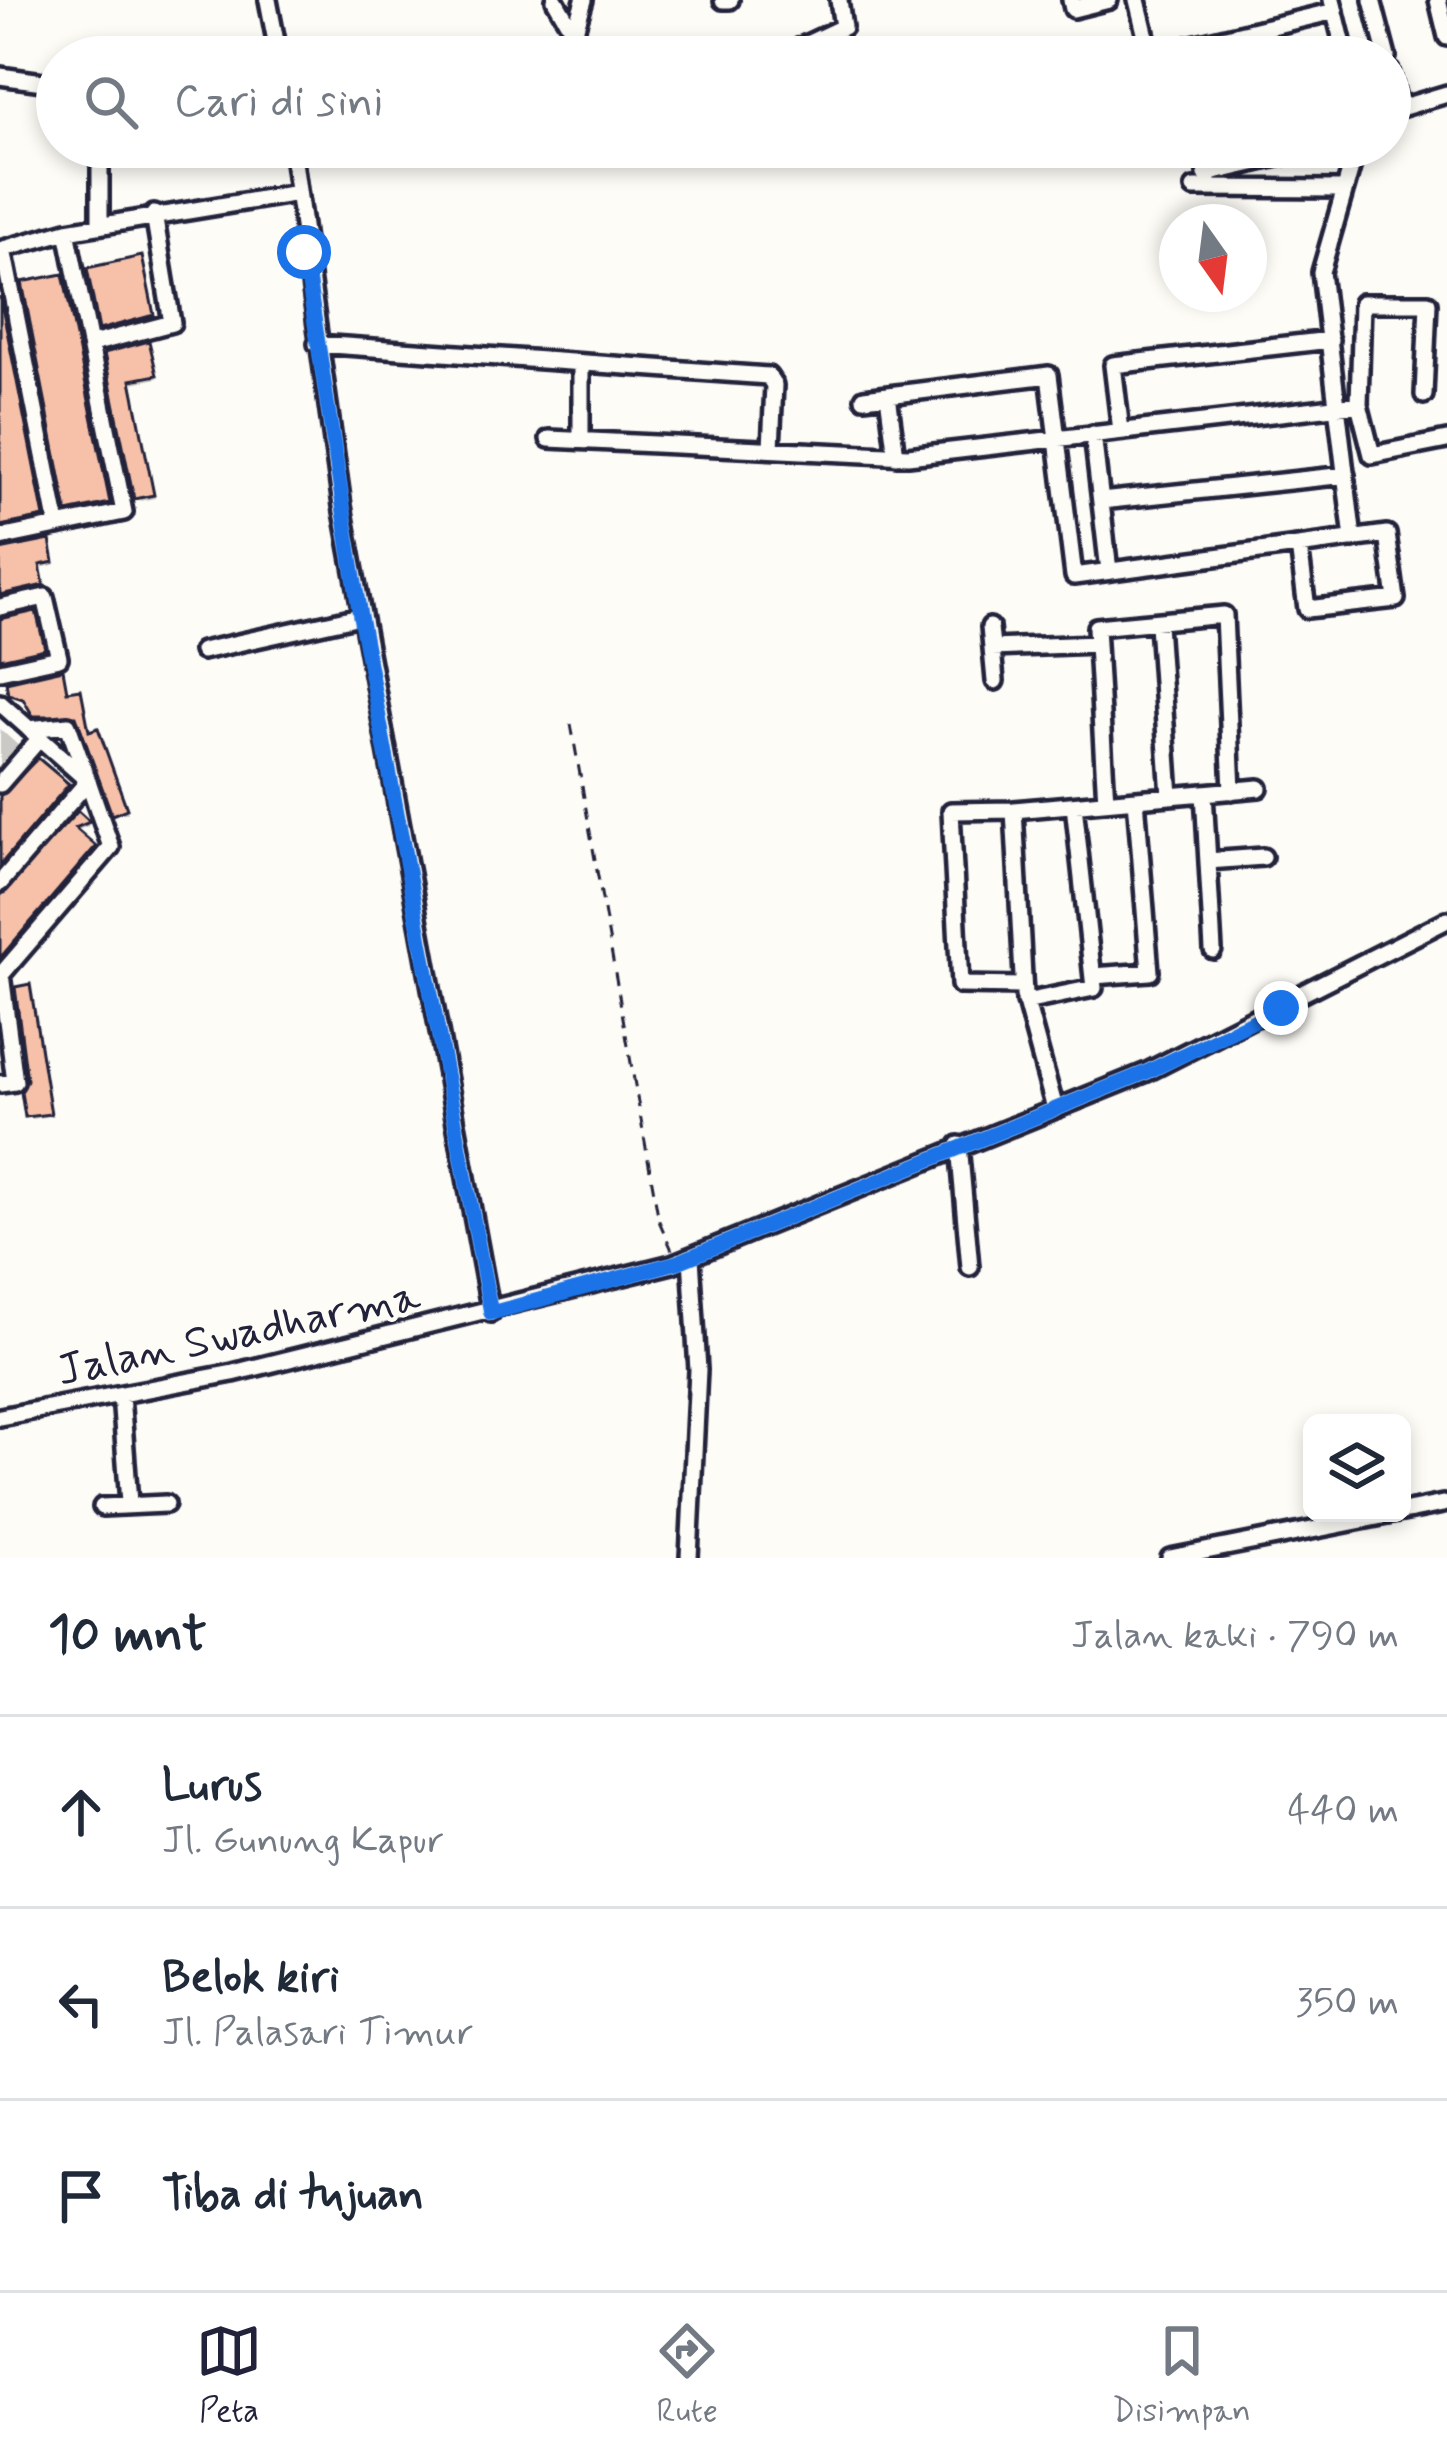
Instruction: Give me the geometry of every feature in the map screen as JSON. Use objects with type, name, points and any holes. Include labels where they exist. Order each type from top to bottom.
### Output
[{"type":"street","points":[[268,0],[276,36]]},
{"type":"street","points":[[555,0],[574,33]]},
{"type":"street","points":[[573,36],[584,0]]},
{"type":"street","points":[[824,36],[843,27],[839,0]]},
{"type":"street","points":[[1071,0],[1073,9],[1109,0]]},
{"type":"street","points":[[1137,0],[1146,36]]},
{"type":"street","points":[[1372,0],[1381,36]]},
{"type":"street","points":[[1441,1],[1447,38]]},
{"type":"street","points":[[1224,36],[1334,6],[1341,36]]},
{"type":"street","points":[[0,76],[36,81]]},
{"type":"street","points":[[1411,104],[1447,94]]},
{"type":"street","points":[[100,168],[100,224]]},
{"type":"street","points":[[295,168],[360,616],[491,1313]]},
{"type":"street","points":[[1202,168],[1203,184]]},
{"type":"street","points":[[1203,184],[1254,168]]},
{"type":"street","points":[[1351,168],[1321,272],[1353,539]]},
{"type":"street","points":[[1203,184],[1345,189]]},
{"type":"street","points":[[58,526],[2,249],[100,224],[298,193]]},
{"type":"street","points":[[92,344],[172,323],[154,214]]},
{"type":"street","points":[[0,538],[124,512],[67,231]]},
{"type":"street","points":[[1424,395],[1428,303],[1362,303],[1358,404],[1372,455],[1447,440]]},
{"type":"street","points":[[1121,431],[1113,365],[1330,340]]},
{"type":"street","points":[[317,344],[768,376],[774,385],[771,448]]},
{"type":"street","points":[[580,364],[581,438]]},
{"type":"street","points":[[864,398],[1049,375],[1074,576],[1387,534],[1396,599],[1306,609],[1299,546]]},
{"type":"street","points":[[887,395],[896,456]]},
{"type":"street","points":[[549,439],[896,456],[1358,404]]},
{"type":"street","points":[[1093,434],[1109,572]]},
{"type":"street","points":[[1101,501],[1346,476]]},
{"type":"street","points":[[0,607],[45,597],[59,658],[0,671]]},
{"type":"street","points":[[1106,802],[1096,627],[1224,615],[1232,790]]},
{"type":"street","points":[[202,651],[360,616]]},
{"type":"street","points":[[1158,624],[1170,796]]},
{"type":"street","points":[[990,627],[994,681]]},
{"type":"street","points":[[992,648],[1097,644]]},
{"type":"street","points":[[0,703],[88,781]]},
{"type":"street","points":[[0,784],[34,734],[68,725],[111,847],[1,975],[15,1082],[0,1084]]},
{"type":"street","points":[[0,883],[88,781]]},
{"type":"street","points":[[1074,805],[1093,976],[1090,992],[1024,994],[960,985],[951,811],[1014,810],[1258,788]]},
{"type":"street","points":[[1204,793],[1213,950]]},
{"type":"street","points":[[1093,976],[1150,972],[1136,799]]},
{"type":"street","points":[[1014,810],[1024,994],[1054,1106]]},
{"type":"street","points":[[1208,861],[1263,857]]},
{"type":"street","name":"Jalan Swadharma","points":[[0,1417],[491,1313],[684,1260],[1191,1052],[1447,920]]},
{"type":"street","points":[[959,1145],[970,1267]]},
{"type":"street","points":[[684,1260],[698,1370],[688,1558]]},
{"type":"street","points":[[121,1395],[130,1503]]},
{"type":"street","points":[[102,1507],[166,1504]]},
{"type":"street","points":[[1170,1558],[1443,1504]]},
{"type":"path","points":[[571,724],[659,1221],[684,1260]]},
{"type":"building","points":[[142,256],[154,315],[99,330],[87,268]]},
{"type":"building","points":[[63,274],[110,503],[67,512],[22,282]]},
{"type":"building","points":[[0,296],[44,517],[0,526]]},
{"type":"building","points":[[149,341],[157,375],[131,380],[154,495],[134,499],[104,353]]},
{"type":"building","points":[[50,540],[54,562],[40,565],[44,585],[0,595],[0,550]]},
{"type":"building","points":[[36,611],[45,649],[0,659],[0,619]]},
{"type":"building","points":[[63,669],[67,691],[81,689],[89,731],[98,728],[127,809],[112,815],[76,716],[33,716],[23,699],[8,694],[6,682]]},
{"type":"building","points":[[38,758],[69,784],[0,865],[0,796]]},
{"type":"building","points":[[78,811],[90,822],[75,828],[96,846],[0,958],[0,895]]},
{"type":"building","points":[[30,984],[51,1114],[25,1117],[21,1092],[27,1080],[15,987]]},
{"type":"route","points":[[304,252],[360,616],[491,1313],[678,1262],[1147,1072],[1281,1008]]}]
